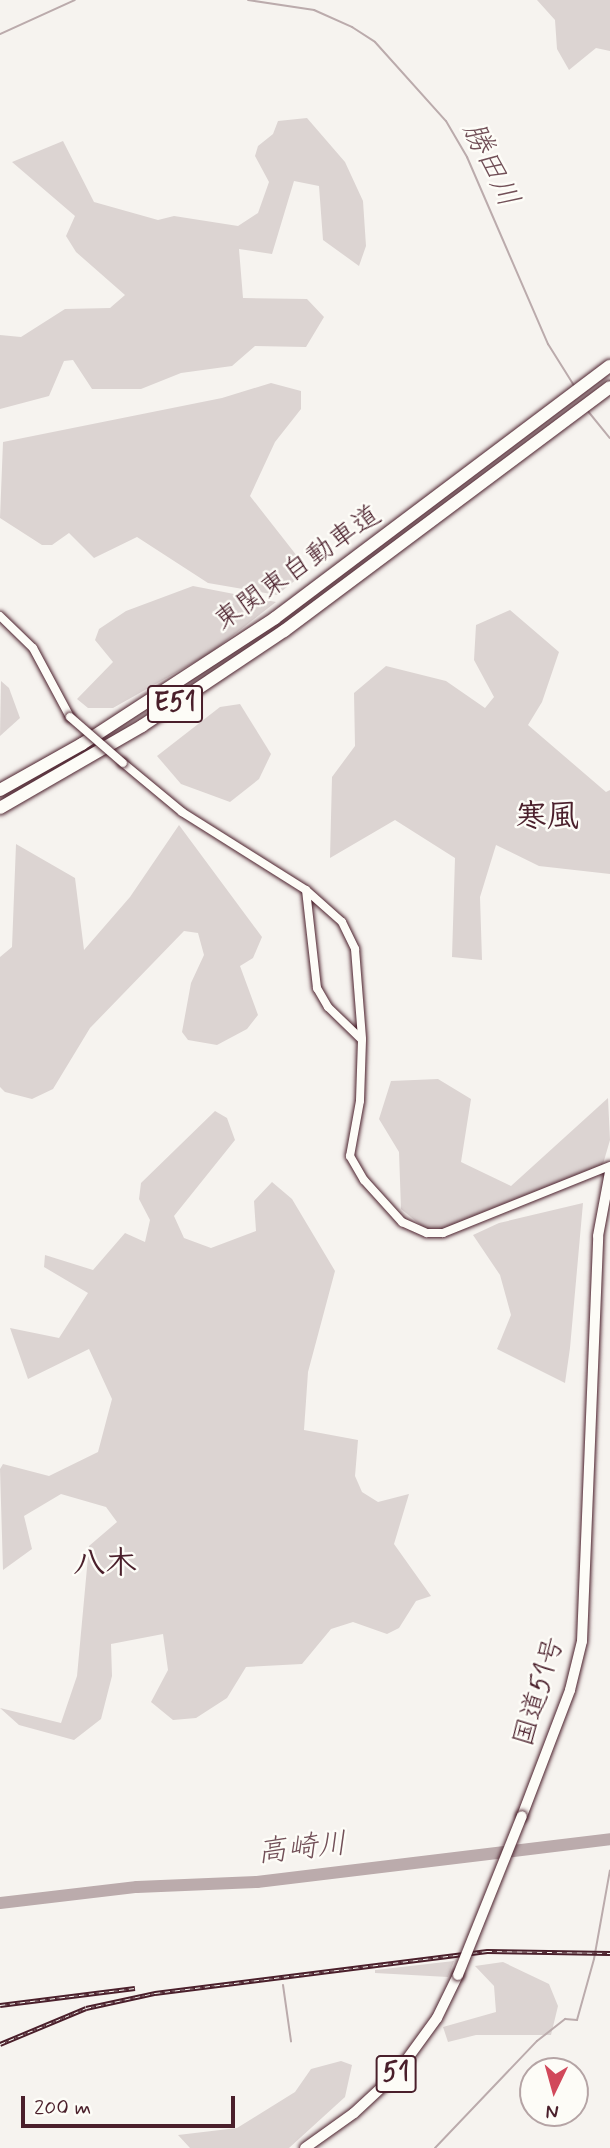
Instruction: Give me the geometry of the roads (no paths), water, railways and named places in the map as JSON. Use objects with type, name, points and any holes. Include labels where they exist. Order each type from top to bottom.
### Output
[{"type":"highway","name":"東関東自動車道","points":[[0,790],[133,712],[334,576],[610,366]]},
{"type":"highway","name":"東関東自動車道","points":[[0,808],[152,719],[344,590],[610,387]]},
{"type":"highway","name":"国道51号","points":[[305,2148],[354,2113],[397,2073],[437,2018],[458,1975],[570,1690],[582,1641],[598,1236],[610,1172]]},
{"type":"street","points":[[0,616],[33,648],[61,707],[70,717],[182,812],[306,890],[342,922],[355,949],[362,1040],[360,1101],[350,1156],[364,1180],[413,1229],[443,1233],[610,1166]]},
{"type":"street","points":[[306,890],[317,988],[362,1040]]},
{"type":"waterway","name":"勝田川","points":[[0,34],[75,0]]},
{"type":"waterway","name":"勝田川","points":[[248,0],[314,10],[352,27],[375,42],[446,121],[467,157],[548,344],[575,387]]},
{"type":"waterway","name":"勝田川","points":[[587,410],[610,438]]},
{"type":"waterway","name":"高崎川","points":[[0,1903],[137,1887],[257,1882],[610,1839]]},
{"type":"waterway","points":[[435,2148],[537,2041],[565,2019],[577,2020],[594,1959],[610,1870]]},
{"type":"waterway","points":[[283,1985],[291,2041]]},
{"type":"railway","points":[[0,2044],[86,2008],[155,1993],[487,1951],[610,1953]]},
{"type":"railway","points":[[0,2005],[135,1988]]},
{"type":"district","name":"寒風","points":[[547,817]]},
{"type":"district","name":"八木","points":[[105,1564]]}]
